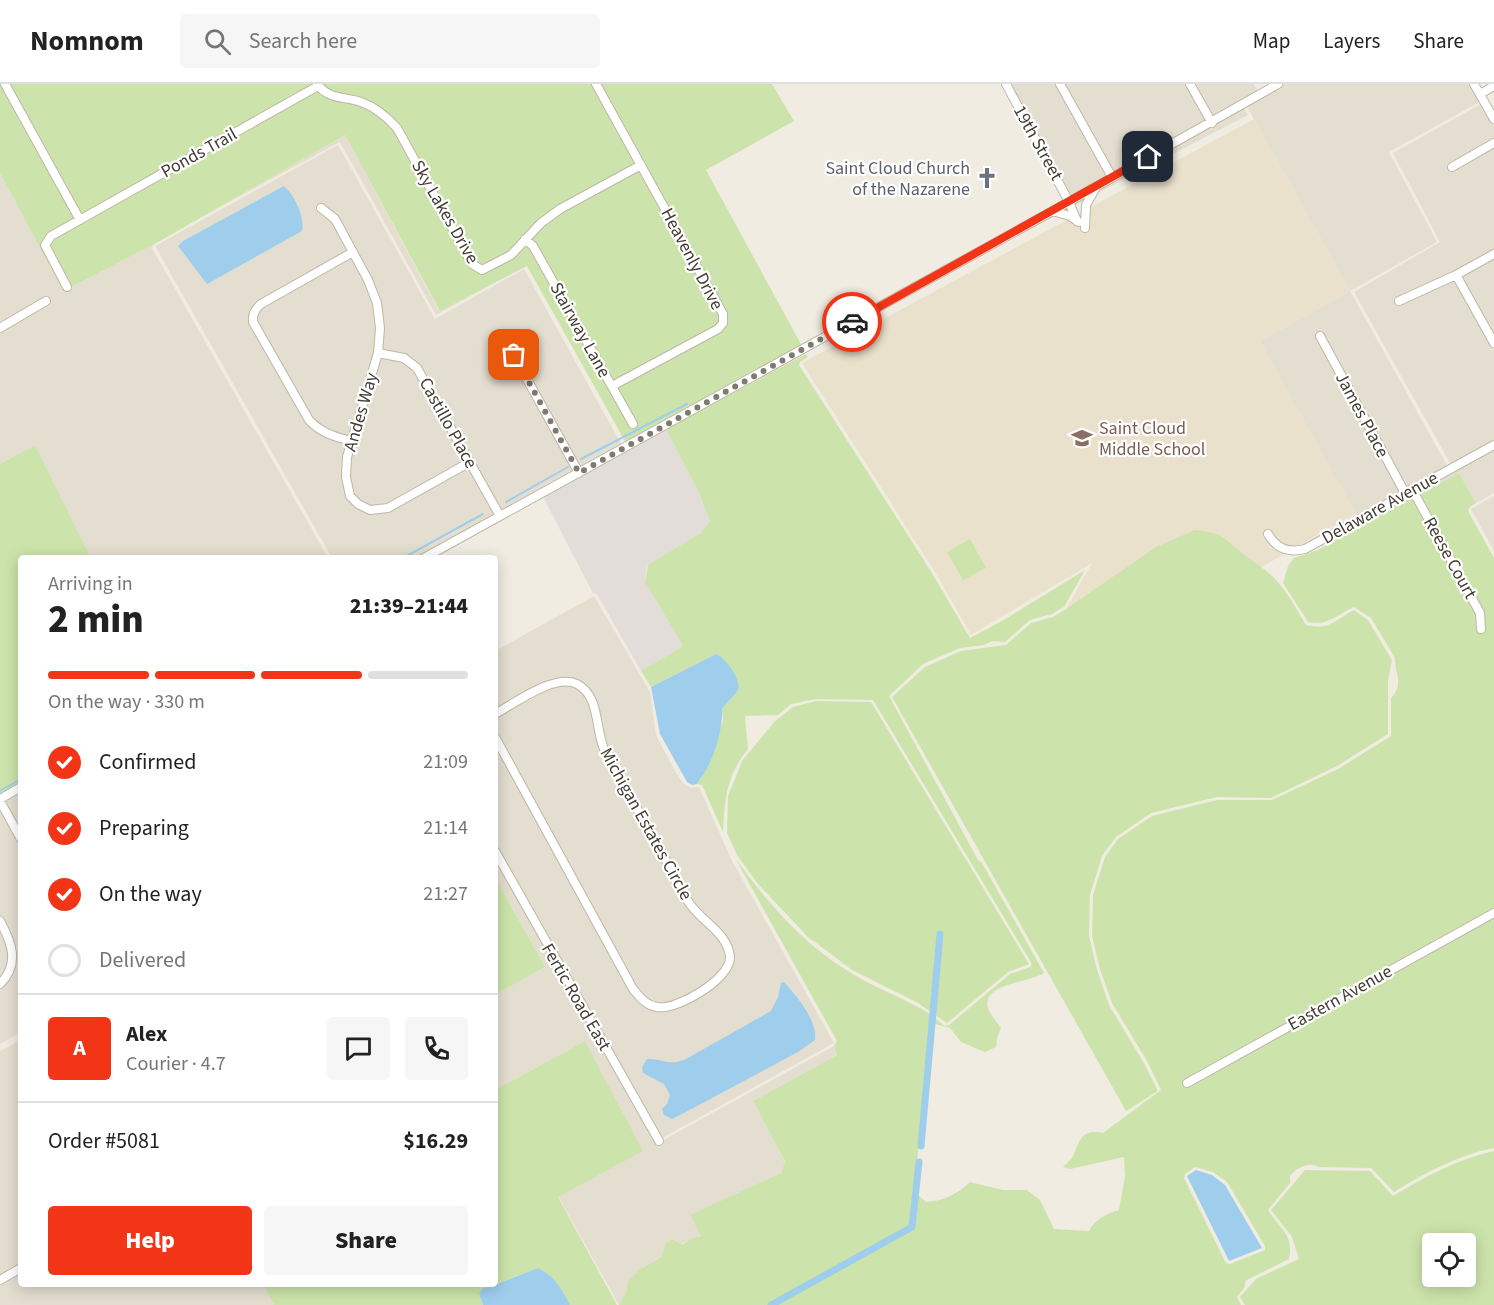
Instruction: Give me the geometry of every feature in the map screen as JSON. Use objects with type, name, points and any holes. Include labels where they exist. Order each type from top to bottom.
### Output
[{"type":"street","points":[[5,84],[80,220]]},
{"type":"street","name":"Heavenly Drive","points":[[596,84],[723,314],[723,323],[718,329],[612,386]]},
{"type":"street","name":"19th Street","points":[[1006,84],[1077,221]]},
{"type":"street","points":[[1060,84],[1112,177]]},
{"type":"street","points":[[1190,84],[1212,123]]},
{"type":"street","points":[[429,555],[1212,123],[1278,84]]},
{"type":"street","points":[[1474,84],[1494,119]]},
{"type":"street","name":"Ponds Trail","points":[[67,287],[45,245],[51,236],[318,85]]},
{"type":"street","name":"Sky Lakes Drive","points":[[318,85],[326,94],[360,102],[375,109],[393,123],[472,264],[477,269],[482,270],[511,255],[541,223],[560,209],[641,165]]},
{"type":"street","points":[[1480,94],[1494,86]]},
{"type":"street","points":[[1452,167],[1494,143]]},
{"type":"street","points":[[1052,211],[1077,221],[1085,228],[1086,206],[1096,186]]},
{"type":"street","name":"Andes Way","points":[[321,208],[335,219],[368,280],[377,303],[380,328],[378,353],[347,457],[346,485],[354,499],[370,510],[382,510],[470,462]]},
{"type":"street","name":"Stairway Lane","points":[[525,239],[533,246],[633,424]]},
{"type":"street","points":[[352,441],[332,436],[316,428],[309,420],[253,322],[253,318],[255,310],[261,304],[353,252]]},
{"type":"street","points":[[1399,301],[1456,275],[1494,254]]},
{"type":"street","points":[[1456,275],[1494,343]]},
{"type":"street","points":[[0,328],[46,301]]},
{"type":"street","points":[[503,336],[579,473]]},
{"type":"street","name":"James Place","points":[[1320,336],[1408,491]]},
{"type":"street","name":"Castillo Place","points":[[378,353],[404,358],[417,368],[500,516]]},
{"type":"street","name":"Delaware Avenue","points":[[1268,534],[1275,544],[1288,551],[1305,549],[1494,445]]},
{"type":"street","name":"Reese Court","points":[[1408,491],[1480,613],[1481,628]]},
{"type":"street","name":"Michigan Estates Circle","points":[[498,712],[554,682],[566,680],[584,689],[591,698],[604,749],[689,903],[720,934],[728,946],[730,959],[726,971],[716,982],[678,1004],[665,1008],[643,1002],[633,988],[498,742]]},
{"type":"street","points":[[18,789],[0,800],[18,833]]},
{"type":"street","name":"Fertic Road East","points":[[498,856],[659,1141]]},
{"type":"street","name":"Eastern Avenue","points":[[1187,1083],[1494,913]]},
{"type":"street","points":[[0,921],[11,942],[13,955],[9,972],[0,984]]},
{"type":"street","points":[[0,1280],[18,1271]]},
{"type":"shaded area","points":[[1006,84],[1254,84],[1258,92],[1278,84],[1474,84],[1483,100],[1389,152],[1437,242],[1350,291],[1245,103],[1069,202]]},
{"type":"shaded area","points":[[1481,104],[1494,127],[1494,139],[1447,167],[1451,172],[1494,147],[1494,250],[1455,272],[1395,299],[1398,305],[1454,280],[1494,350],[1494,493],[1476,503],[1459,473],[1370,520],[1369,517],[1453,468],[1354,292],[1440,242],[1393,153]]},
{"type":"shaded area","points":[[1244,108],[1248,115],[1071,207],[1070,205]]},
{"type":"shaded area","name":"Saint Cloud Middle School","points":[[1254,119],[1350,291],[1260,341],[1356,513],[1009,712],[1092,563],[971,635],[935,572],[802,363]]},
{"type":"shaded area","points":[[345,135],[439,311],[496,282],[436,315],[340,142],[209,213]]},
{"type":"shaded area","points":[[338,145],[435,319],[524,269],[624,449],[430,555],[330,555],[155,246]]},
{"type":"shaded area","points":[[0,173],[63,291],[153,245],[152,248],[326,555],[90,555],[35,445],[0,464]]},
{"type":"shaded area","points":[[1494,258],[1494,334],[1461,276]]},
{"type":"shaded area","points":[[1350,291],[1449,469],[1358,520],[1260,341]]},
{"type":"shaded area","points":[[666,429],[699,493],[710,521],[700,533],[648,565],[646,569],[645,582],[683,646],[641,671],[597,594],[593,593],[543,497]]},
{"type":"shaded area","points":[[1494,496],[1494,551],[1471,509]]},
{"type":"shaded area","points":[[594,596],[650,692],[656,735],[675,771],[684,784],[691,788],[699,787],[732,861],[834,1043],[659,1141],[498,855],[498,649]]},
{"type":"shaded area","points":[[18,789],[18,1034],[0,1044],[0,799]]},
{"type":"shaded area","points":[[498,862],[656,1143],[660,1144],[834,1046],[837,1055],[753,1101],[785,1161],[781,1173],[691,1215],[701,1236],[692,1238],[639,1270],[628,1281],[626,1292],[619,1305],[558,1196],[642,1150],[585,1041],[498,1088],[498,993],[545,967],[498,882]]},
{"type":"shaded area","points":[[18,1042],[18,1287],[265,1287],[274,1305],[0,1305],[0,1051]]},
{"type":"green space","points":[[0,84],[772,84],[794,121],[706,170],[802,346],[626,443],[527,266],[440,311],[345,135],[153,245],[63,291],[0,173]]},
{"type":"green space","points":[[806,354],[808,357],[799,365],[932,573],[970,638],[1085,570],[1064,607],[1052,614],[1030,620],[1005,642],[992,641],[984,645],[960,648],[923,664],[889,696],[978,860],[982,863],[1044,973],[1009,984],[992,993],[988,1000],[988,1008],[1001,1028],[996,1047],[985,1052],[961,1042],[950,1028],[931,1023],[914,1191],[926,1202],[950,1196],[970,1182],[1003,1190],[1027,1190],[1040,1200],[1054,1229],[1089,1231],[1101,1218],[1119,1210],[1125,1176],[1124,1157],[1070,1169],[1063,1167],[1086,1134],[1103,1133],[1161,1090],[1147,1061],[1112,1003],[1092,936],[1093,895],[1105,857],[1118,839],[1152,816],[1217,800],[1272,800],[1338,769],[1391,736],[1391,698],[1398,683],[1395,658],[1371,618],[1354,607],[1321,623],[1308,622],[1283,583],[1288,566],[1294,558],[1318,550],[1459,473],[1476,503],[1468,511],[1494,558],[1494,1148],[1468,1155],[1442,1166],[1394,1192],[1371,1168],[1307,1165],[1299,1168],[1290,1176],[1290,1183],[1268,1210],[1288,1238],[1289,1259],[1245,1281],[1245,1287],[1237,1297],[1241,1305],[619,1305],[626,1292],[628,1281],[639,1270],[661,1257],[666,1243],[672,1239],[682,1245],[692,1238],[701,1236],[690,1215],[781,1173],[785,1161],[753,1101],[837,1055],[834,1046],[837,1041],[735,858],[772,905],[815,948],[856,976],[918,1007],[945,1026],[1010,974],[1030,967],[1032,964],[873,700],[816,699],[791,704],[778,715],[745,716],[748,749],[731,778],[726,798],[723,832],[702,785],[697,784],[702,778],[723,721],[722,709],[728,701],[716,654],[651,687],[641,671],[683,646],[645,582],[648,565],[700,533],[710,521],[699,493],[666,429]],"holes":[[[1195,1167],[1213,1172],[1227,1182],[1265,1246],[1265,1250],[1230,1264],[1226,1263],[1184,1178],[1185,1174]]]},
{"type":"green space","points":[[35,445],[90,555],[18,555],[18,785],[0,795],[0,464]]},
{"type":"green space","points":[[1195,530],[1219,535],[1269,573],[1288,595],[1306,625],[1326,626],[1354,610],[1368,620],[1392,660],[1388,681],[1388,734],[1337,766],[1271,798],[1217,797],[1151,813],[1116,837],[1102,856],[1090,895],[1089,936],[1097,970],[1109,1005],[1158,1091],[1126,1111],[892,697],[925,667],[961,651],[1006,645],[1031,623],[1053,617],[1156,547]]},
{"type":"green space","points":[[970,539],[986,568],[963,580],[947,552]]},
{"type":"green space","points":[[816,701],[871,702],[1029,964],[1008,972],[947,1023],[918,1003],[852,970],[807,936],[758,884],[737,855],[727,833],[728,796],[742,761],[775,721],[793,707]]},
{"type":"green space","points":[[498,882],[545,967],[498,993]]},
{"type":"green space","points":[[585,1041],[643,1151],[558,1197],[617,1305],[570,1305],[557,1284],[538,1268],[498,1284],[498,1088]]},
{"type":"green space","points":[[1494,1151],[1494,1305],[1245,1305],[1240,1297],[1256,1279],[1299,1259],[1292,1237],[1271,1210],[1305,1170],[1370,1171],[1393,1196],[1442,1169]]},
{"type":"green space","points":[[265,1287],[487,1287],[479,1293],[483,1305],[274,1305]]},
{"type":"water","points":[[284,186],[298,207],[303,225],[302,231],[207,284],[178,246],[183,241]]},
{"type":"water","points":[[716,654],[724,659],[732,669],[739,686],[722,709],[718,738],[707,768],[697,784],[692,785],[687,782],[660,734],[651,687]]},
{"type":"water","points":[[784,982],[810,1017],[815,1040],[798,1052],[672,1119],[664,1115],[662,1109],[667,1104],[670,1095],[664,1084],[643,1073],[642,1067],[647,1059],[670,1062],[686,1059],[771,1011],[778,997],[781,983]]},
{"type":"water","points":[[1196,1170],[1212,1175],[1225,1185],[1262,1248],[1229,1261],[1187,1176]]},
{"type":"water","points":[[538,1268],[557,1284],[570,1305],[483,1305],[479,1293],[483,1288],[498,1287],[498,1284]]},
{"type":"waterway","points":[[581,459],[687,404]]},
{"type":"waterway","points":[[506,502],[568,467]]},
{"type":"waterway","points":[[408,555],[483,514]]},
{"type":"waterway","points":[[0,791],[18,781]]},
{"type":"waterway","points":[[921,1146],[940,934]]},
{"type":"waterway","points":[[771,1305],[912,1227],[919,1162]]},
{"type":"way so far","points":[[514,355],[579,473],[852,322]]},
{"type":"place","name":"Saint Cloud Church of the Nazarene","points":[[987,178]]},
{"type":"place","name":"Saint Cloud Middle School","points":[[1082,438]]},
{"type":"route","points":[[852,322],[1148,157]]}]
